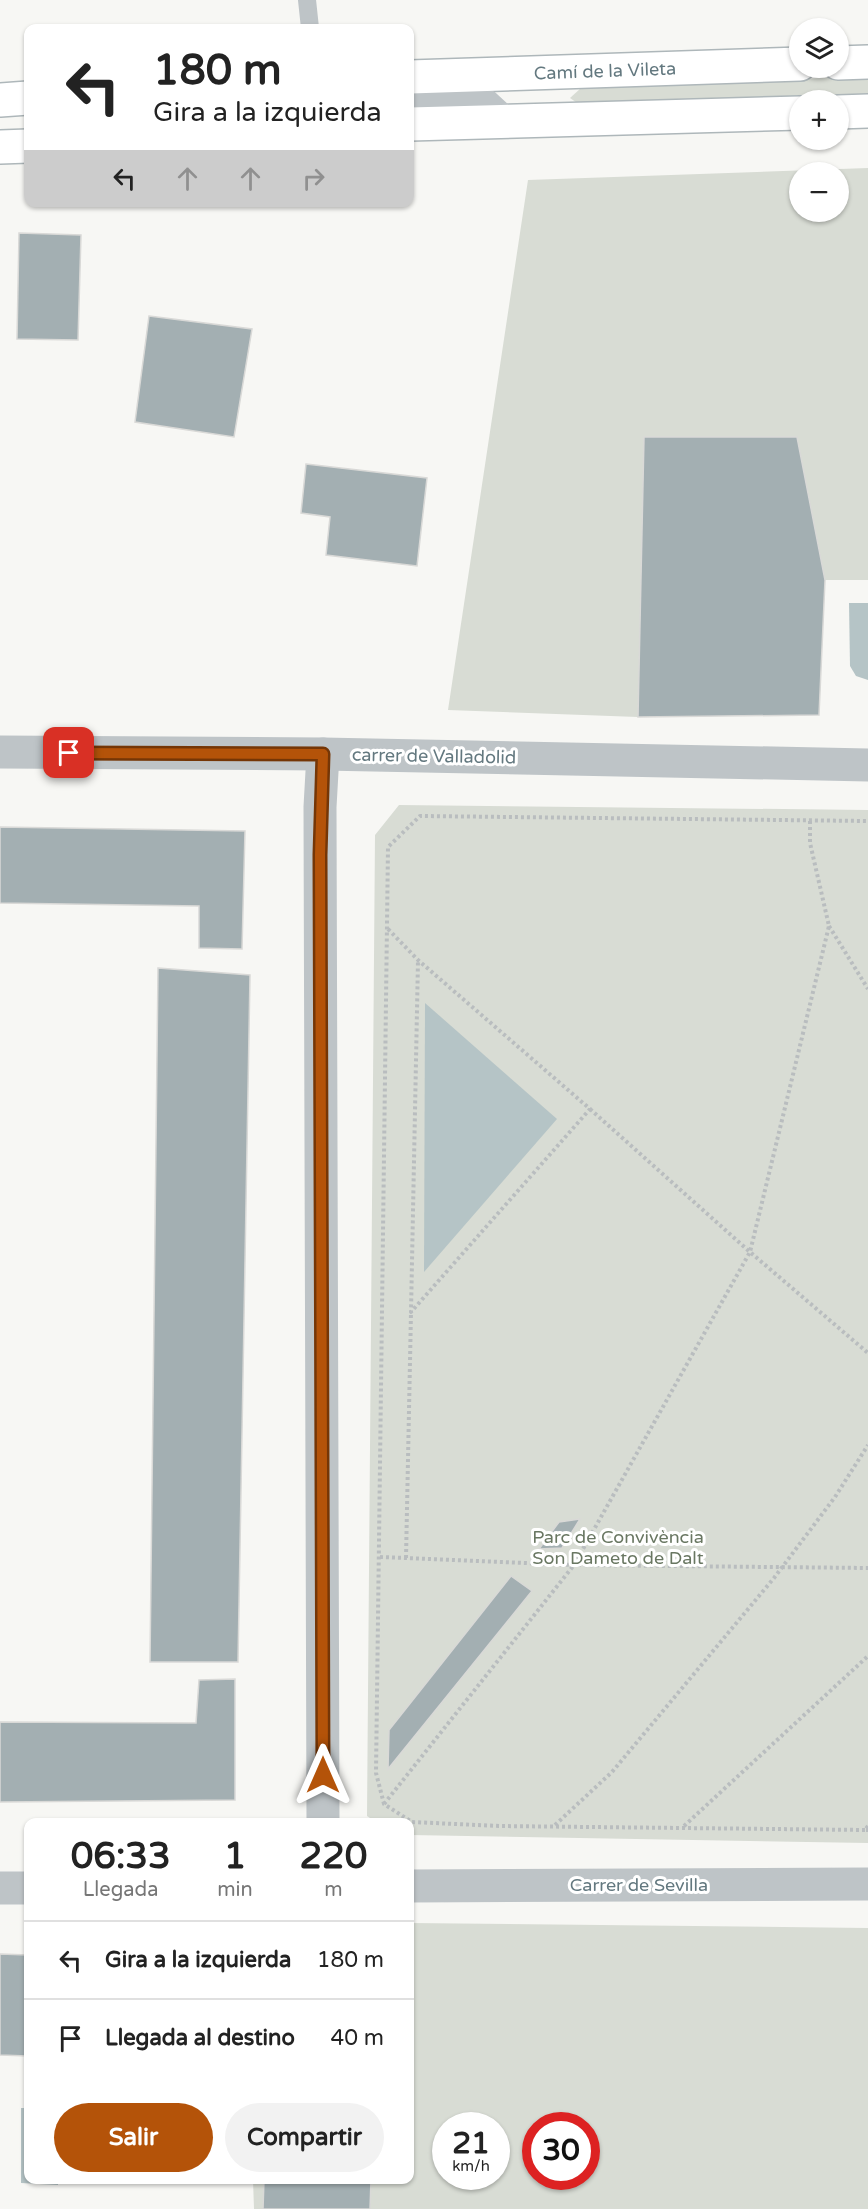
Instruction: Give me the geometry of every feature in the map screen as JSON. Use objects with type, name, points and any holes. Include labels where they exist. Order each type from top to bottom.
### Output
[{"type":"street","points":[[849,63],[868,62]]},
{"type":"street","name":"Camí de la Vileta","points":[[414,77],[789,64]]},
{"type":"street","points":[[849,112],[868,111]]},
{"type":"street","points":[[414,124],[789,113]]},
{"type":"street","points":[[0,147],[24,146]]},
{"type":"street","name":"carrer de Valladolid","points":[[0,753],[323,754],[868,765]]},
{"type":"street","points":[[323,754],[320,855],[323,1818]]},
{"type":"street","name":"Carrer de Sevilla","points":[[414,1886],[868,1884]]},
{"type":"street","points":[[0,1888],[24,1888]]},
{"type":"lane","points":[[308,0],[310,24]]},
{"type":"lane","points":[[414,100],[489,99],[514,122]]},
{"type":"path","points":[[406,1818],[384,1804],[376,1773],[388,847],[420,816],[596,820],[868,821]]},
{"type":"path","points":[[810,820],[810,843],[829,926],[868,989]]},
{"type":"path","points":[[384,1804],[573,1565],[750,1252],[829,926]]},
{"type":"path","points":[[388,928],[418,960],[868,1353]]},
{"type":"path","points":[[406,1558],[418,960]]},
{"type":"path","points":[[411,1312],[590,1109]]},
{"type":"path","points":[[554,1826],[612,1772],[782,1568],[836,1497],[868,1445]]},
{"type":"path","points":[[380,1557],[573,1565],[868,1568]]},
{"type":"path","points":[[683,1826],[868,1656]]},
{"type":"path","points":[[862,1661],[868,1666]]},
{"type":"path","points":[[414,1822],[867,1829]]},
{"type":"green space","points":[[868,76],[868,94],[849,95],[849,90],[789,90],[789,97],[580,105],[570,98],[581,88]]},
{"type":"green space","points":[[868,168],[868,580],[825,580],[797,437],[644,437],[638,717],[448,710],[528,180],[789,171],[789,222],[849,222],[849,169]]},
{"type":"green space","name":"Parc de Convivència Son Dameto de Dalt","points":[[399,805],[868,810],[868,1843],[414,1835],[414,1818],[370,1818],[367,1816],[375,835]]},
{"type":"green space","points":[[414,1923],[868,1928],[868,2209],[254,2209],[253,2184],[414,2184]]},
{"type":"shaded area","points":[[849,603],[868,603],[868,680],[856,676],[850,666]]},
{"type":"shaded area","points":[[425,1003],[557,1119],[424,1272]]},
{"type":"shaded area","points":[[21,2108],[24,2108],[24,2183],[21,2183]]},
{"type":"building","points":[[19,233],[81,235],[78,340],[17,339]]},
{"type":"building","points":[[149,316],[252,329],[234,437],[135,422]]},
{"type":"building","points":[[644,437],[797,437],[825,580],[819,715],[638,717]]},
{"type":"building","points":[[306,464],[427,478],[417,566],[326,555],[330,517],[301,513]]},
{"type":"building","points":[[0,827],[245,831],[242,949],[199,948],[199,906],[0,903]]},
{"type":"building","points":[[158,968],[250,975],[238,1662],[150,1662]]},
{"type":"building","points":[[580,1519],[562,1548],[539,1549],[559,1522]]},
{"type":"building","points":[[511,1576],[532,1591],[388,1769],[389,1730]]},
{"type":"building","points":[[235,1679],[235,1800],[0,1802],[0,1722],[196,1723],[199,1680]]},
{"type":"building","points":[[0,1954],[24,1955],[24,2056],[0,2055]]},
{"type":"building","points":[[264,2184],[371,2184],[370,2209],[263,2209]]},
{"type":"route","points":[[69,753],[323,754],[320,855],[323,1775]]}]
